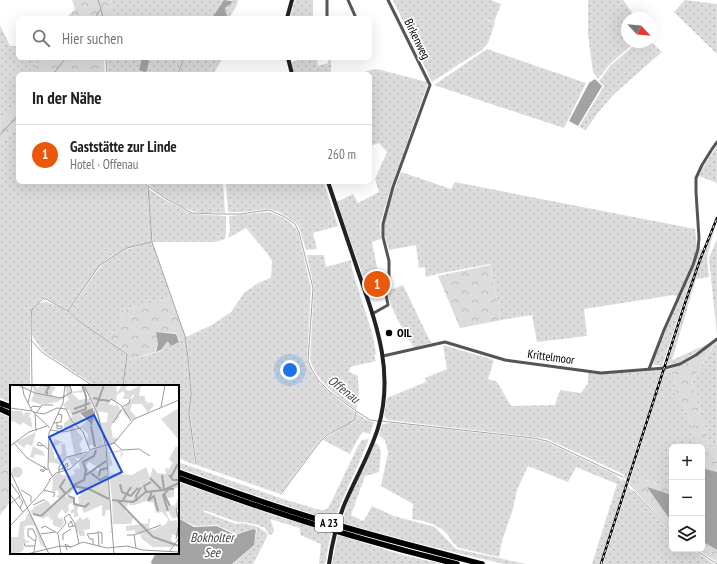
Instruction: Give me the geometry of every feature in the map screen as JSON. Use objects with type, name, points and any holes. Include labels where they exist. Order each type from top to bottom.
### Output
[{"type":"highway","points":[[0,403],[10,407]]},
{"type":"highway","points":[[0,409],[10,414]]},
{"type":"highway","name":"A 23","points":[[179,472],[227,490],[319,520],[414,547],[482,564]]},
{"type":"highway","name":"A 23","points":[[179,478],[226,496],[317,526],[457,564]]},
{"type":"main road","points":[[288,16],[292,0]]},
{"type":"main road","points":[[288,60],[292,72]]},
{"type":"main road","points":[[329,184],[372,314],[383,356],[385,380],[378,428],[341,513],[332,546],[329,564]]},
{"type":"street","points":[[327,0],[327,16]]},
{"type":"street","points":[[348,0],[355,16]]},
{"type":"street","name":"Birkenweg","points":[[372,314],[388,305],[386,289],[389,277],[389,261],[383,237],[383,224],[393,187],[430,85],[388,0]]},
{"type":"street","points":[[649,369],[664,330],[693,265],[698,249],[699,238],[696,178],[702,164],[717,142]]},
{"type":"street","name":"Krittelmoor","points":[[383,356],[445,342],[505,360],[601,373],[664,368],[680,364],[696,355],[717,339]]},
{"type":"green space","points":[[72,0],[111,0],[112,16],[68,16],[75,9]]},
{"type":"green space","points":[[111,0],[224,0],[213,16],[112,16]]},
{"type":"green space","points":[[232,0],[238,0],[237,5],[230,16],[227,16],[225,8],[229,6]]},
{"type":"green space","points":[[295,0],[313,0],[313,16],[291,16]]},
{"type":"green space","points":[[393,0],[491,0],[501,4],[494,22],[480,17],[495,23],[488,43],[482,50],[432,82]]},
{"type":"green space","points":[[588,0],[623,0],[632,12],[621,12],[621,48],[628,48],[610,64],[598,79],[593,72],[588,35]]},
{"type":"green space","points":[[685,0],[717,4],[717,54],[674,12]]},
{"type":"green space","points":[[0,25],[10,46],[16,46],[16,60],[41,60],[29,72],[16,72],[16,105],[0,122]]},
{"type":"green space","points":[[657,47],[662,52],[614,94],[586,130],[579,127],[604,86],[599,81],[611,65],[631,48]]},
{"type":"green space","points":[[487,49],[586,83],[564,128],[434,85]]},
{"type":"green space","points":[[41,60],[104,60],[105,72],[29,72]]},
{"type":"green space","points":[[107,60],[142,60],[139,70],[148,60],[182,60],[179,72],[108,72]]},
{"type":"green space","points":[[183,60],[222,60],[215,72],[180,72]]},
{"type":"green space","points":[[298,60],[317,60],[318,66],[328,63],[328,60],[331,60],[331,72],[294,72],[291,63]]},
{"type":"green space","points":[[377,69],[427,82],[427,86],[391,187],[380,224],[381,239],[372,242],[378,272],[363,276],[337,202],[353,194],[358,203],[379,192],[375,179],[387,152],[379,143],[372,145],[372,72],[364,72]]},
{"type":"green space","points":[[16,105],[16,127],[0,143],[0,122]]},
{"type":"green space","points":[[16,127],[16,184],[144,184],[147,187],[152,241],[127,248],[112,255],[99,266],[68,310],[44,297],[32,308],[30,317],[30,385],[10,385],[10,403],[0,398],[0,143]]},
{"type":"green space","points":[[717,146],[717,183],[699,176]]},
{"type":"green space","points":[[401,172],[451,189],[455,182],[695,229],[697,248],[678,297],[674,295],[584,309],[587,336],[537,342],[532,315],[501,320],[490,264],[426,277],[425,267],[419,268],[416,245],[389,250],[385,236],[384,224]]},
{"type":"green space","points":[[148,184],[223,184],[225,213],[204,213],[191,211],[156,191]]},
{"type":"green space","points":[[226,184],[324,184],[338,226],[313,233],[317,249],[306,250],[299,227],[296,223],[279,212],[269,209],[228,212]]},
{"type":"green space","points":[[148,189],[192,214],[226,216],[225,239],[215,242],[153,242]]},
{"type":"green space","points":[[268,212],[285,219],[292,224],[298,232],[311,288],[308,364],[322,385],[355,412],[350,423],[327,434],[318,443],[280,494],[197,465],[190,413],[191,394],[189,357],[186,337],[212,325],[231,312],[244,293],[258,283],[271,278],[272,261],[246,228],[228,238],[230,229],[229,216]]},
{"type":"green space","points":[[716,224],[707,257],[709,277],[696,279],[672,360],[708,344],[680,362],[667,365],[687,300]]},
{"type":"green space","points":[[717,239],[717,336],[709,258]]},
{"type":"green space","points":[[152,242],[171,298],[120,311],[123,320],[117,330],[105,338],[79,320],[69,311],[100,267],[113,256],[128,249]]},
{"type":"green space","points":[[699,249],[703,249],[687,291],[662,366],[654,365],[653,361]]},
{"type":"green space","points":[[307,255],[324,255],[326,267],[351,260],[352,269],[373,336],[376,354],[374,355],[376,361],[350,367],[349,372],[358,376],[359,396],[356,410],[335,394],[323,382],[313,368],[310,360],[314,288]]},
{"type":"green space","points":[[490,265],[501,320],[460,328],[438,276]]},
{"type":"green space","points":[[403,285],[431,343],[414,348],[395,314],[387,291]]},
{"type":"green space","points":[[171,298],[185,336],[179,340],[176,333],[156,332],[158,344],[155,352],[126,361],[127,353],[105,338],[117,330],[123,320],[120,311]]},
{"type":"green space","points":[[47,302],[58,306],[126,354],[123,385],[94,385],[44,352],[32,335],[32,309],[39,303]]},
{"type":"green space","points":[[185,336],[190,394],[189,413],[195,465],[179,458],[179,385],[124,385],[126,361],[161,351],[166,343],[171,346],[179,342],[179,340]]},
{"type":"green space","points":[[717,342],[717,448],[710,447],[708,442],[692,381]]},
{"type":"green space","points":[[715,343],[692,381],[708,442],[710,447],[717,448],[717,472],[705,469],[705,444],[694,444],[694,434],[686,407],[676,396],[674,375],[667,370],[682,365]]},
{"type":"green space","points":[[443,345],[494,360],[488,379],[497,382],[511,406],[555,405],[560,390],[581,393],[588,383],[588,373],[602,374],[662,370],[627,480],[621,473],[547,439],[388,420],[384,416],[387,398],[426,382],[425,378],[447,369]]},
{"type":"green space","points":[[665,369],[674,375],[676,396],[686,407],[694,434],[694,444],[669,444],[669,488],[639,478],[634,490],[629,484]]},
{"type":"green space","points":[[0,413],[10,418],[10,465],[0,467]]},
{"type":"green space","points":[[357,414],[369,421],[374,422],[370,434],[363,432],[350,454],[323,440],[351,423]]},
{"type":"green space","points":[[391,423],[532,439],[546,442],[614,474],[622,481],[623,478],[626,482],[600,564],[592,564],[617,484],[576,467],[568,482],[528,466],[517,490],[513,509],[502,541],[499,557],[460,548],[453,543],[445,532],[438,526],[412,519],[413,504],[381,486],[388,453],[385,440],[379,435],[382,424]]},
{"type":"green space","points":[[369,439],[334,521],[179,468],[179,462],[280,498],[320,510],[325,510],[329,507],[362,440]]},
{"type":"green space","points":[[375,442],[379,446],[381,453],[379,472],[365,476],[351,515],[363,521],[372,506],[394,516],[435,527],[456,549],[526,564],[504,564],[424,545],[342,523],[352,492]]},
{"type":"green space","points":[[10,465],[10,502],[0,515],[0,467]]},
{"type":"green space","points":[[639,478],[669,488],[669,494],[648,488],[669,518],[669,528],[634,490]]},
{"type":"green space","points":[[179,482],[270,514],[331,533],[325,564],[319,564],[321,544],[300,535],[300,528],[270,519],[274,530],[272,535],[269,534],[265,528],[258,525],[237,522],[204,510],[204,512],[236,524],[243,523],[258,527],[268,534],[253,564],[233,564],[254,545],[257,529],[236,534],[217,525],[195,526],[179,518]]},
{"type":"green space","points":[[628,486],[669,531],[669,552],[696,552],[714,564],[603,564]]},
{"type":"green space","points":[[338,535],[403,555],[442,564],[332,564]]},
{"type":"green space","points":[[705,543],[717,550],[717,562],[701,552],[705,552]]},
{"type":"water","points":[[224,0],[232,1],[231,4],[225,8],[227,16],[213,16]]},
{"type":"water","points":[[142,60],[148,60],[147,71],[145,72],[139,70]]},
{"type":"water","points":[[595,79],[602,86],[578,126],[569,121],[589,83]]},
{"type":"water","points":[[156,332],[176,334],[179,342],[171,346],[168,342],[161,350],[156,352],[158,344]]},
{"type":"water","points":[[705,469],[717,472],[717,550],[705,543]]},
{"type":"water","points":[[647,487],[669,494],[669,518]]},
{"type":"water","name":"Bokholter See","points":[[179,519],[194,527],[217,526],[235,535],[253,529],[256,530],[254,545],[232,564],[152,564],[151,562],[155,554],[179,554]]},
{"type":"waterway","name":"Offenau","points":[[96,16],[101,8],[98,0]]},
{"type":"waterway","name":"Offenau","points":[[101,9],[103,16]]},
{"type":"waterway","points":[[55,72],[64,60]]},
{"type":"waterway","name":"Offenau","points":[[106,60],[107,72]]},
{"type":"waterway","points":[[179,72],[183,60]]},
{"type":"waterway","points":[[0,135],[16,117]]},
{"type":"waterway","name":"Offenau","points":[[146,184],[165,198],[192,213],[240,214],[269,210],[283,216],[295,224],[299,232],[313,288],[308,361],[318,380],[330,392],[370,420],[378,421]]},
{"type":"waterway","points":[[148,187],[152,242],[185,336],[191,394],[189,413],[196,464]]},
{"type":"waterway","points":[[32,385],[32,309],[44,298],[68,311],[99,266],[127,248],[151,242]]},
{"type":"waterway","points":[[68,311],[79,321],[127,354],[123,385]]},
{"type":"waterway","points":[[31,340],[43,353],[91,385]]},
{"type":"waterway","points":[[281,494],[319,443],[327,435],[350,423],[354,419],[356,412]]},
{"type":"waterway","name":"Offenau","points":[[381,421],[533,438],[547,441],[623,477]]},
{"type":"waterway","name":"Offenau","points":[[633,491],[669,529]]},
{"type":"waterway","name":"Offenau","points":[[699,552],[717,564]]},
{"type":"railway","points":[[601,564],[686,300],[717,218]]},
{"type":"place","name":"Gaststätte zur Linde","points":[[377,284]]},
{"type":"place","name":"OIL","points":[[389,333]]}]
